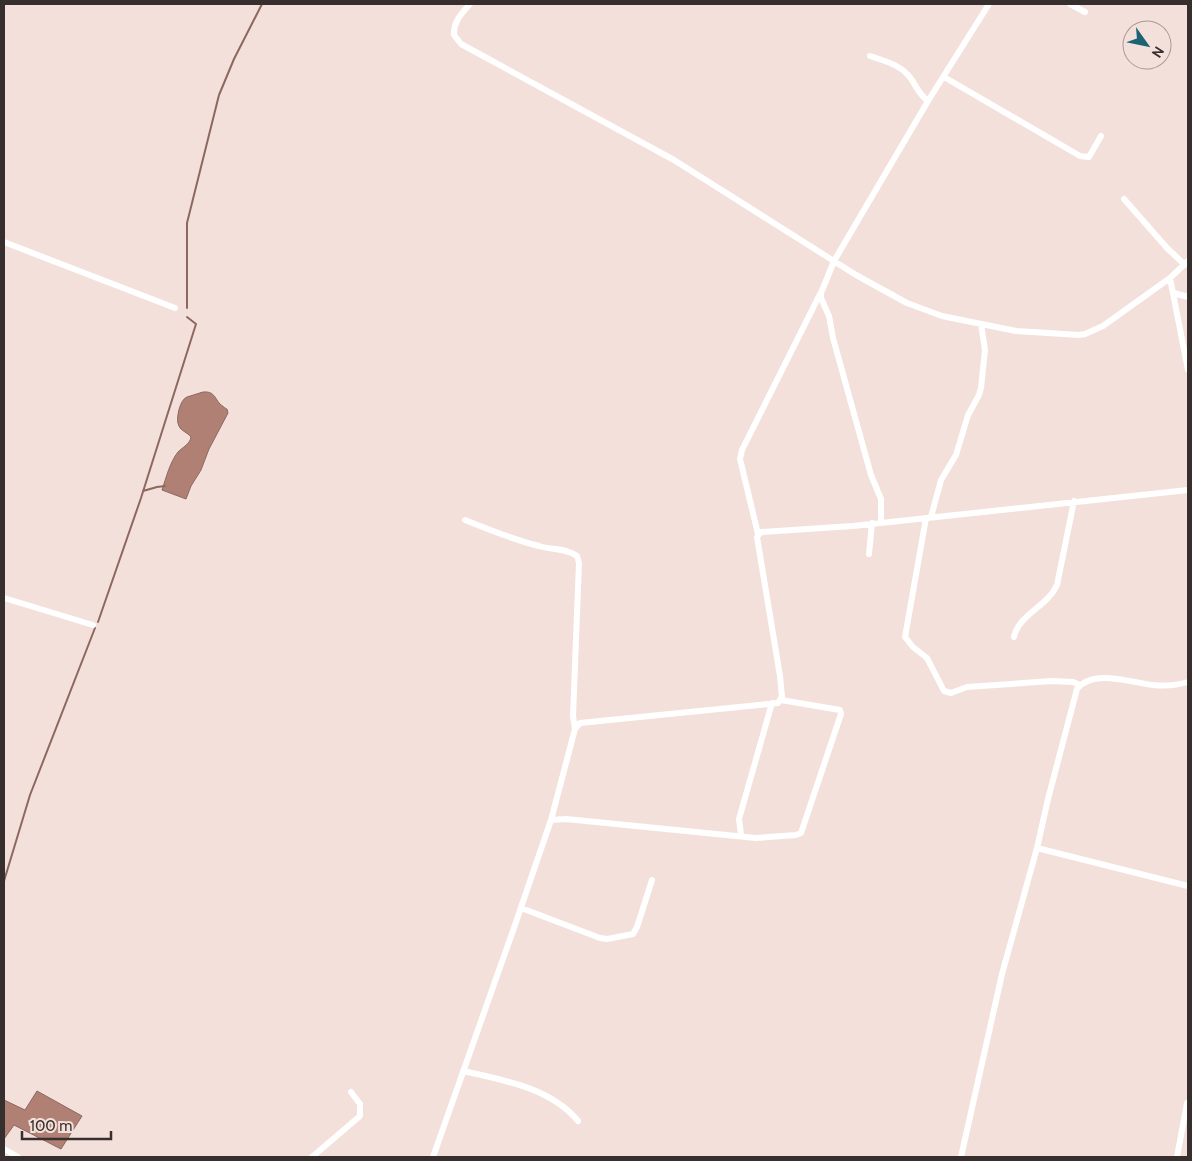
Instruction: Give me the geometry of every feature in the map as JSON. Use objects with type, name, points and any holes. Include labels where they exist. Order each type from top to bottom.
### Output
[{"type":"street","points":[[470,4],[454,26],[454,35],[461,44],[674,160],[834,261],[907,303],[942,316],[1016,331],[1054,334],[1079,335],[1103,326],[1170,278],[1186,263],[1167,248],[1124,199]]},
{"type":"street","points":[[781,700],[780,676],[758,534],[740,459],[742,450],[821,293],[834,261],[928,101],[990,4]]},
{"type":"street","points":[[1070,4],[1085,12]]},
{"type":"street","points":[[870,56],[905,71],[919,93],[928,101]]},
{"type":"street","points":[[944,77],[1080,156],[1089,157],[1101,136]]},
{"type":"street","points":[[4,242],[175,308]]},
{"type":"street","points":[[1170,278],[1188,370]]},
{"type":"street","points":[[821,293],[821,298],[829,316],[833,338],[870,475],[881,499],[881,522]]},
{"type":"street","points":[[1174,293],[1188,298]]},
{"type":"street","points":[[981,324],[985,350],[981,388],[968,415],[956,455],[938,487],[929,517],[905,637],[913,647],[927,658],[944,691],[951,693],[967,687],[1052,681],[1073,682],[1080,685]]},
{"type":"street","points":[[758,534],[768,531],[872,523],[1188,490]]},
{"type":"street","points":[[1014,637],[1015,631],[1021,623],[1054,593],[1074,501]]},
{"type":"street","points":[[432,1157],[551,820],[575,729],[573,716],[579,564],[577,556],[566,551],[541,547],[494,532],[465,520]]},
{"type":"street","points":[[869,554],[872,523]]},
{"type":"street","points":[[4,598],[93,625]]},
{"type":"street","points":[[961,1157],[1002,974],[1037,848],[1077,689],[1080,685],[1094,679],[1109,678],[1120,678],[1153,685],[1188,682]]},
{"type":"street","points":[[551,820],[566,819],[756,838],[796,835],[801,833],[838,723],[840,710],[781,700],[778,703],[580,723],[575,729]]},
{"type":"street","points":[[740,835],[740,819],[772,703]]},
{"type":"street","points":[[1037,848],[1188,886]]},
{"type":"street","points":[[521,908],[600,938],[608,939],[633,934],[652,880]]},
{"type":"street","points":[[463,1071],[500,1079],[537,1091],[564,1107],[578,1121]]},
{"type":"street","points":[[312,1157],[360,1116],[360,1104],[351,1092]]},
{"type":"street","points":[[1177,1157],[1187,1103]]},
{"type":"street","points":[[4,1149],[18,1157]]},
{"type":"shaded area","points":[[203,392],[212,394],[227,409],[228,413],[186,499],[162,490],[173,460],[178,452],[188,444],[191,437],[179,426],[178,415],[180,405],[187,397]]},
{"type":"shaded area","points":[[37,1091],[82,1116],[61,1149],[14,1125],[4,1139],[4,1100],[25,1110]]},
{"type":"waterway","points":[[187,308],[187,223],[219,95],[234,59],[262,4]]},
{"type":"waterway","points":[[98,622],[141,498],[196,324],[187,317]]},
{"type":"waterway","points":[[143,491],[165,486]]},
{"type":"waterway","points":[[4,881],[30,795],[95,628]]}]
